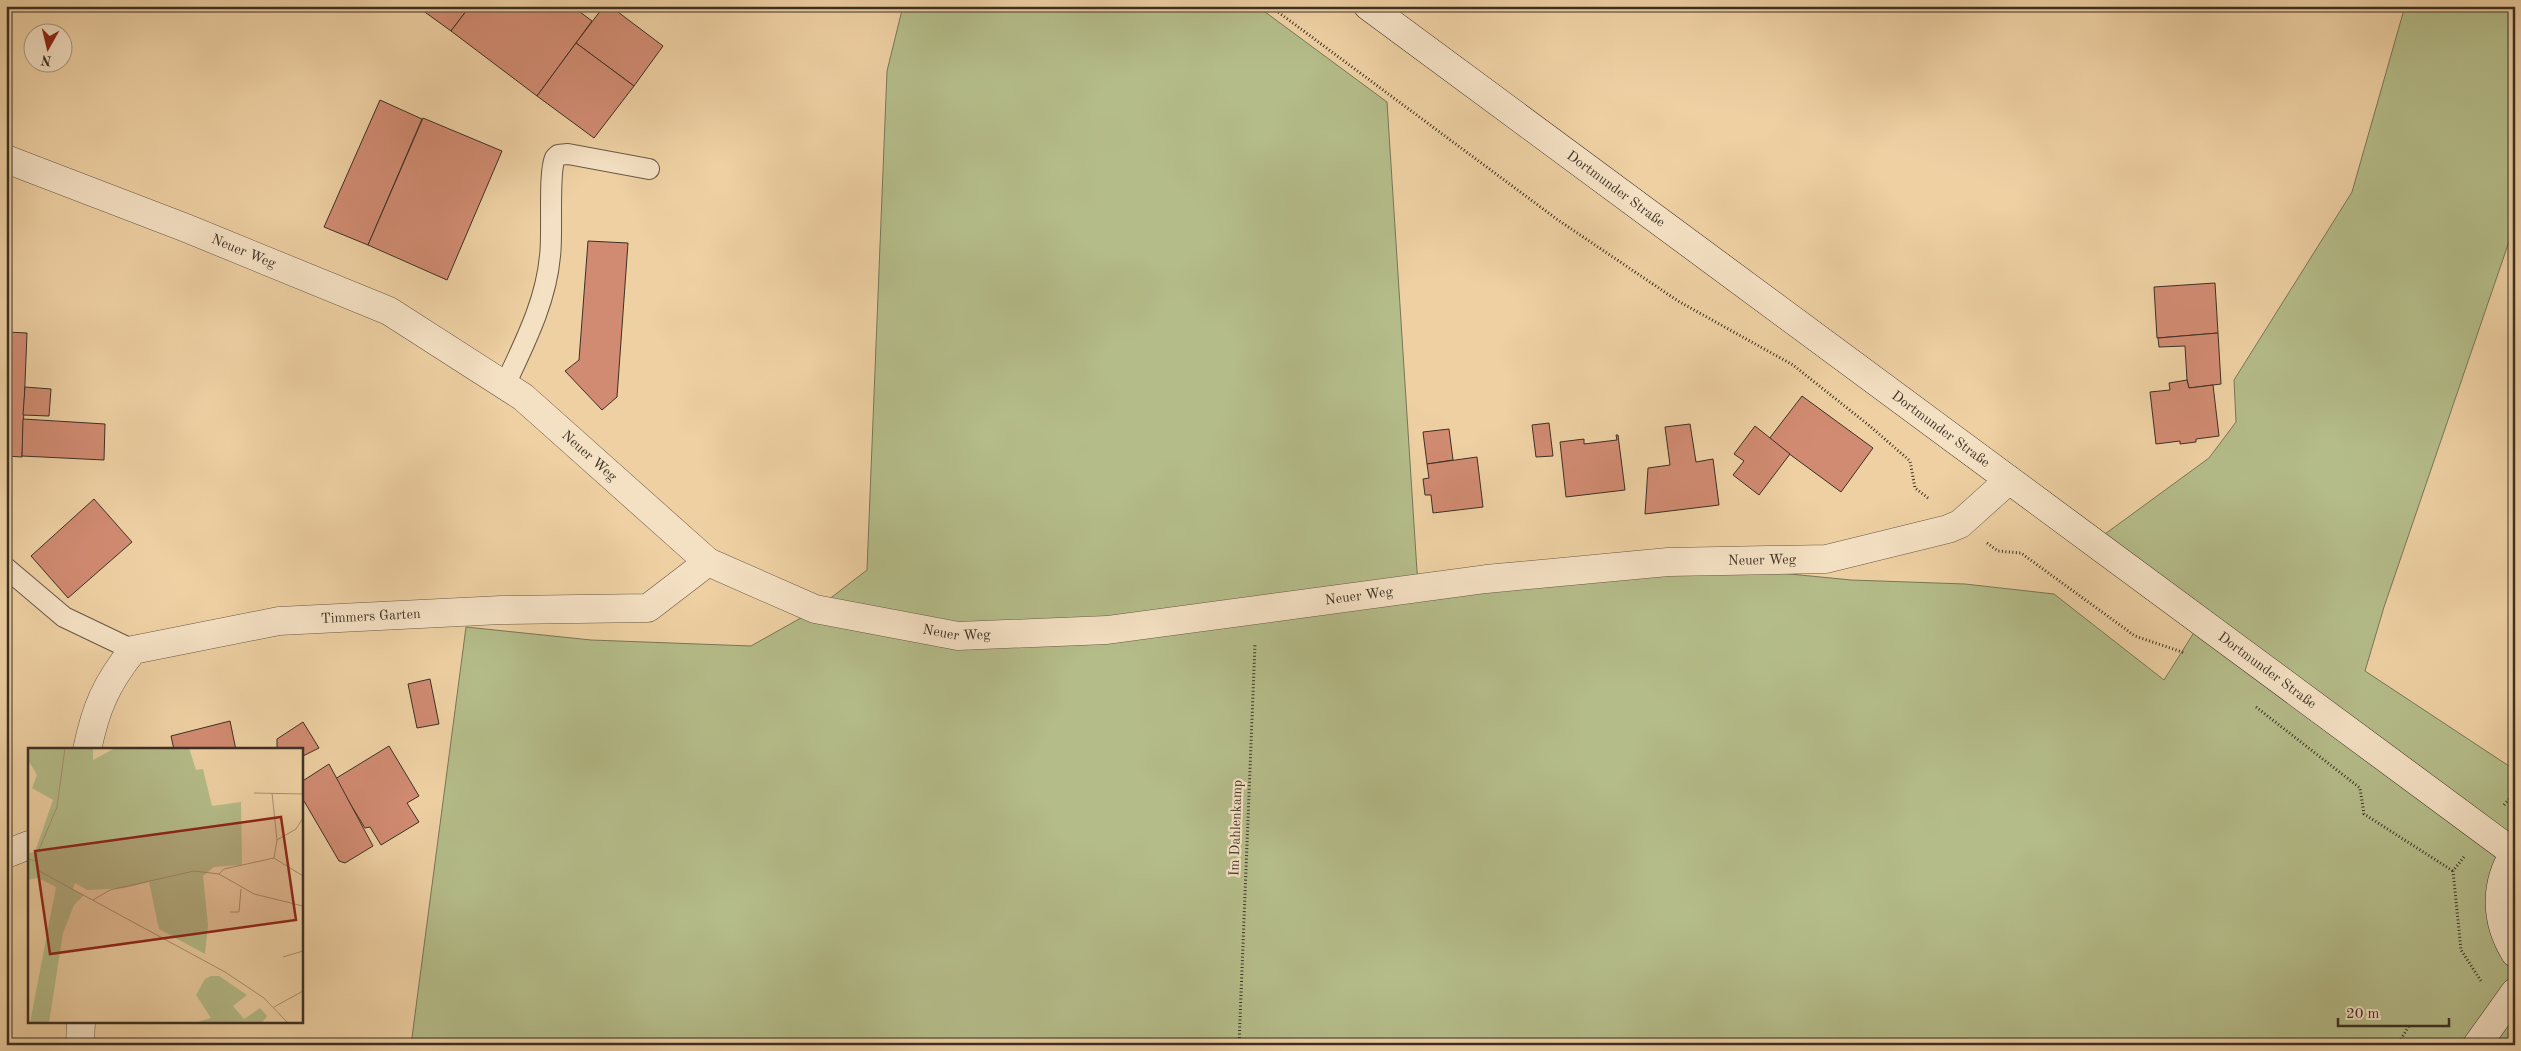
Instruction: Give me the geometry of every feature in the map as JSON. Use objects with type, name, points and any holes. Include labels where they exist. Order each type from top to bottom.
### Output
[{"type":"street","name":"Dortmunder Straße","points":[[1368,6],[2205,627],[2514,853]]},
{"type":"street","name":"Neuer Weg","points":[[6,159],[186,228],[389,311],[523,397],[708,562],[815,610],[958,636],[1107,630],[1505,577],[1668,562],[1826,559],[1948,529],[1960,524],[2009,480]]},
{"type":"street","name":"Timmers Garten","points":[[133,650],[279,621],[501,610],[648,608],[708,562]]},
{"type":"street","points":[[87,748],[95,713],[113,676],[133,650]]},
{"type":"street","points":[[6,854],[28,845]]},
{"type":"street","points":[[2514,853],[2502,877],[2498,902],[2502,929],[2515,953]]},
{"type":"street","points":[[2477,1045],[2509,999]]},
{"type":"street","points":[[80,1045],[81,1024]]},
{"type":"lane","points":[[505,386],[535,317],[548,275],[553,223],[552,182],[555,158],[558,155],[568,154],[648,169]]},
{"type":"lane","points":[[6,568],[64,617],[133,650]]},
{"type":"path","points":[[1270,6],[1558,220],[1678,301],[1793,366],[1871,427],[1910,461],[1915,488],[1998,551],[2021,553],[2134,636],[2188,655]]},
{"type":"path","name":"Im Dahlenkamp","points":[[1239,1045],[1256,611]]},
{"type":"path","points":[[2251,703],[2360,788],[2364,814],[2453,871],[2461,950],[2488,992],[2509,999]]},
{"type":"path","points":[[2397,1045],[2409,1026]]},
{"type":"green space","points":[[903,6],[1257,6],[1387,102],[1418,587],[1668,562],[1851,580],[1965,584],[2054,594],[2164,680],[2200,623],[2094,542],[2209,458],[2236,422],[2234,380],[2352,192],[2405,6],[2515,6],[2515,224],[2384,607],[2365,671],[2515,770],[2515,1045],[411,1045],[466,627],[591,640],[751,646],[815,610],[867,570],[887,71]]},
{"type":"building","points":[[425,6],[470,6],[451,31],[422,10]]},
{"type":"building","points":[[470,6],[572,6],[592,21],[537,96],[451,31]]},
{"type":"building","points":[[604,6],[610,6],[663,46],[634,86],[576,43]]},
{"type":"building","points":[[576,43],[634,86],[594,138],[537,96]]},
{"type":"building","points":[[380,100],[422,119],[368,245],[324,227]]},
{"type":"building","points":[[423,118],[502,151],[447,280],[368,245]]},
{"type":"building","points":[[588,241],[628,243],[617,397],[602,410],[565,371],[579,360]]},
{"type":"building","points":[[2215,283],[2218,333],[2157,338],[2154,287]]},
{"type":"building","points":[[6,332],[27,333],[22,457],[6,456]]},
{"type":"building","points":[[2218,333],[2221,384],[2189,388],[2185,346],[2159,347],[2158,338]]},
{"type":"building","points":[[2187,380],[2189,388],[2213,385],[2219,436],[2196,439],[2196,442],[2180,444],[2180,441],[2156,444],[2150,392],[2170,390],[2169,383]]},
{"type":"building","points":[[25,387],[51,389],[49,416],[23,415]]},
{"type":"building","points":[[1802,396],[1873,448],[1841,492],[1769,439]]},
{"type":"building","points":[[23,419],[105,424],[104,460],[22,456]]},
{"type":"building","points":[[1549,423],[1553,456],[1536,457],[1532,425]]},
{"type":"building","points":[[1690,424],[1696,462],[1713,459],[1719,505],[1645,514],[1648,468],[1670,465],[1665,427]]},
{"type":"building","points":[[1755,426],[1790,454],[1759,495],[1733,475],[1744,461],[1734,454]]},
{"type":"building","points":[[1449,429],[1453,460],[1427,464],[1423,432]]},
{"type":"building","points":[[1616,435],[1618,435],[1625,490],[1566,497],[1560,442],[1584,439],[1584,444],[1617,440]]},
{"type":"building","points":[[1477,457],[1483,507],[1433,513],[1431,495],[1425,495],[1423,479],[1429,478],[1427,464]]},
{"type":"building","points":[[94,499],[132,542],[68,598],[31,556]]},
{"type":"building","points":[[430,679],[439,724],[417,728],[408,684]]},
{"type":"building","points":[[230,721],[236,748],[174,748],[171,736]]},
{"type":"building","points":[[303,722],[319,748],[302,756],[302,748],[277,748],[277,739]]},
{"type":"building","points":[[389,746],[419,796],[407,803],[419,822],[381,845],[370,827],[365,828],[335,779]]},
{"type":"building","points":[[329,764],[373,846],[345,863],[339,861],[304,801],[302,802],[302,781]]},
{"type":"building","points":[[127,1041],[167,1045],[126,1045]]}]
